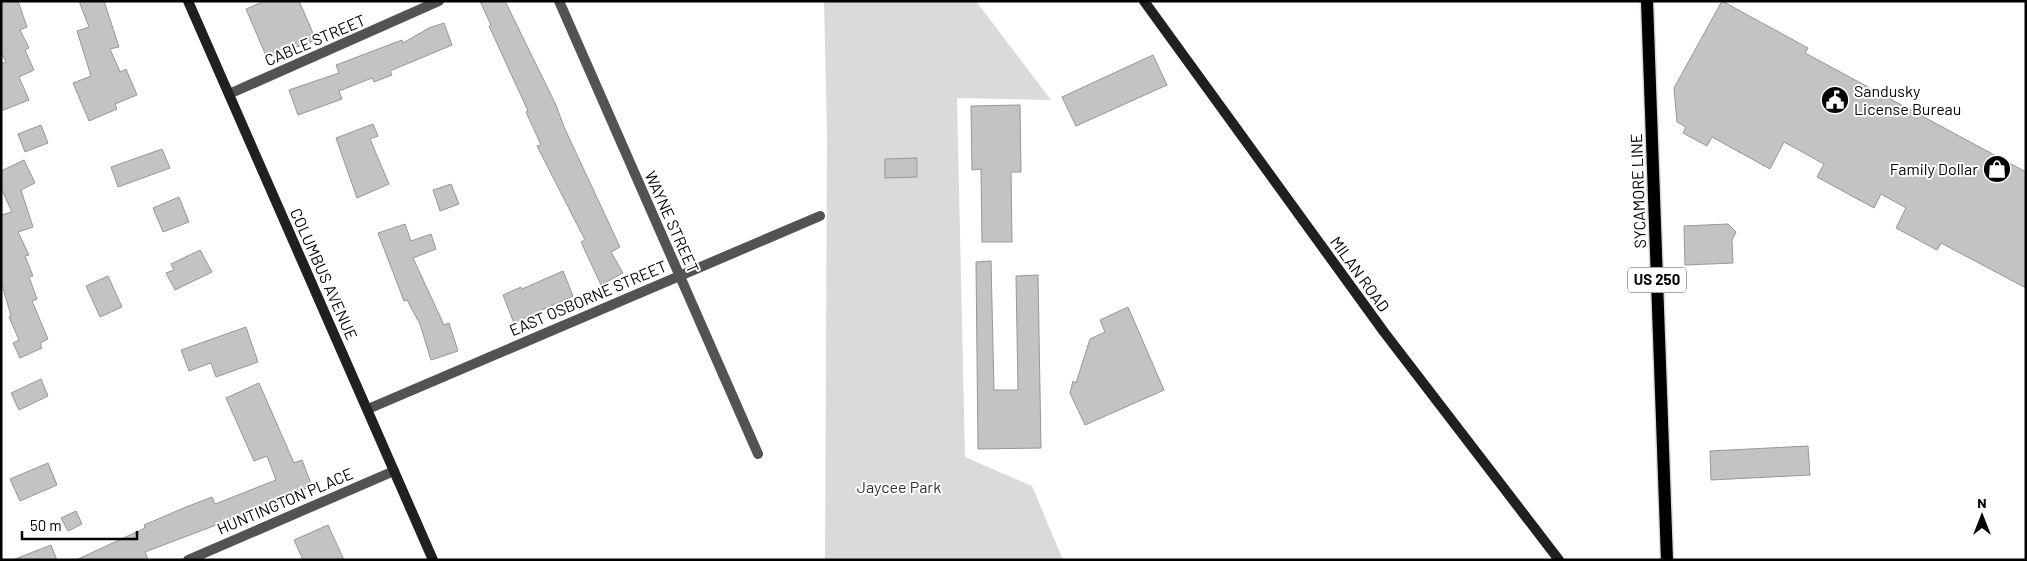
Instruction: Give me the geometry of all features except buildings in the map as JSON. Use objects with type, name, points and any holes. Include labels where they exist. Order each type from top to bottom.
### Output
[{"type":"main road","name":"SYCAMORE LINE","points":[[1647,1],[1668,560]]},
{"type":"street","name":"COLUMBUS AVENUE","points":[[188,1],[433,560]]},
{"type":"street","name":"CABLE STREET","points":[[229,94],[440,1]]},
{"type":"street","name":"WAYNE STREET","points":[[559,1],[758,454]]},
{"type":"street","name":"MILAN ROAD","points":[[1144,1],[1384,332],[1559,560]]},
{"type":"street","name":"EAST OSBORNE STREET","points":[[368,409],[820,216]]},
{"type":"street","name":"HUNTINGTON PLACE","points":[[188,560],[394,471]]},
{"type":"green space","name":"Jaycee Park","points":[[824,1],[976,1],[1051,100],[957,98],[965,457],[1032,486],[1063,560],[825,560],[827,136]]},
{"type":"place","name":"Sandusky License Bureau","points":[[1835,100]]},
{"type":"place","name":"Family Dollar","points":[[1997,169]]}]
